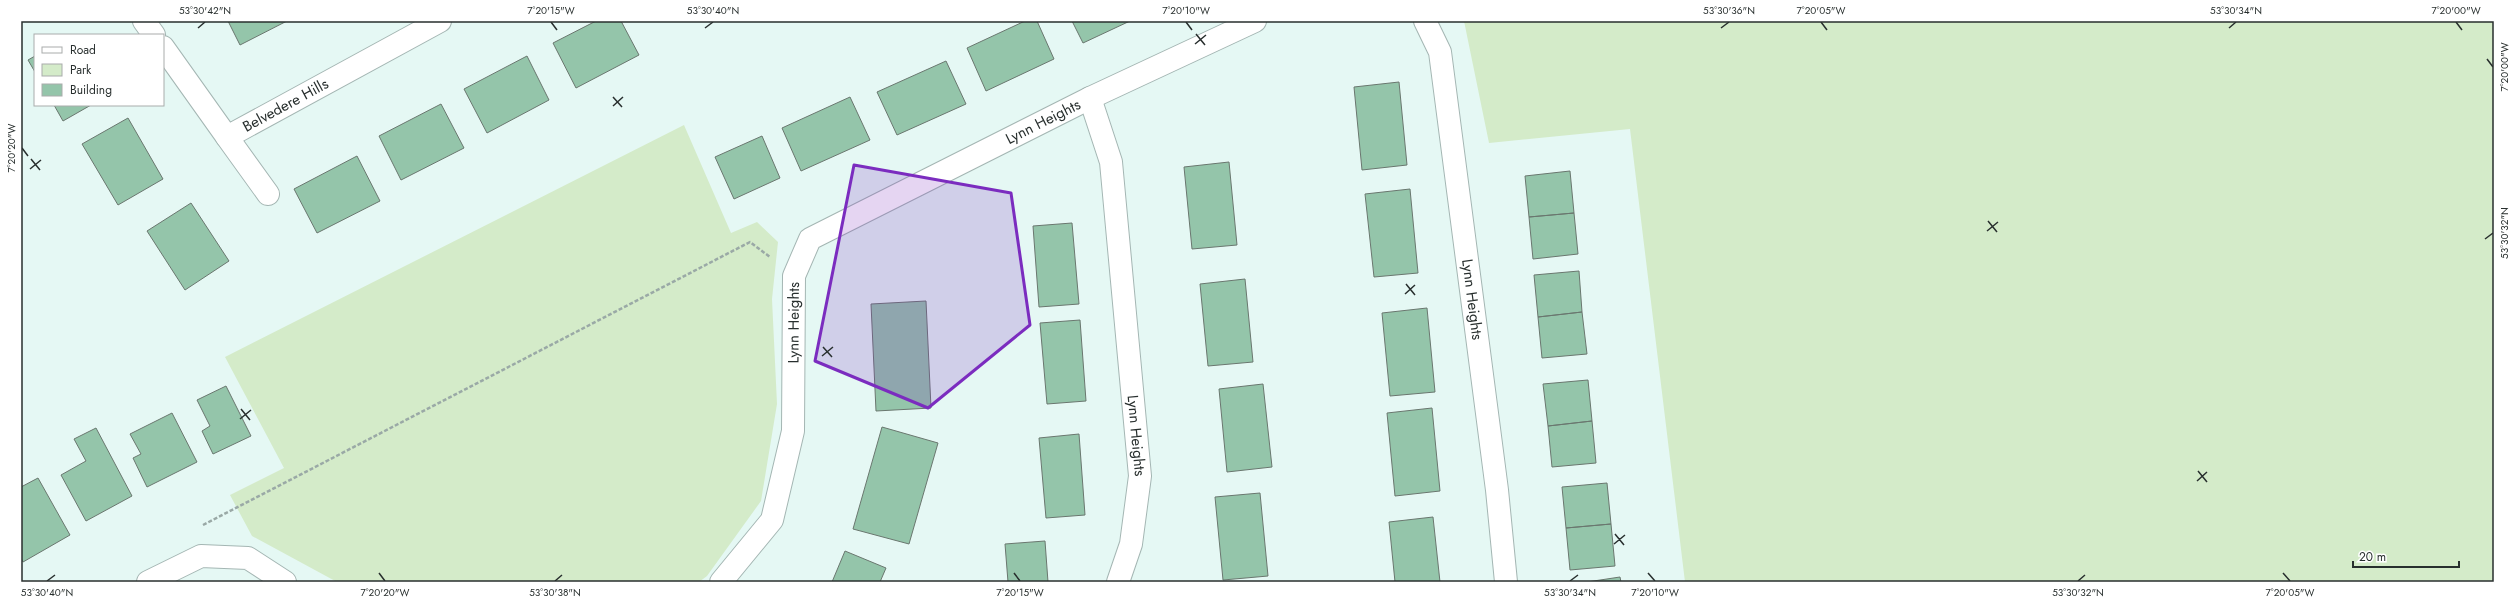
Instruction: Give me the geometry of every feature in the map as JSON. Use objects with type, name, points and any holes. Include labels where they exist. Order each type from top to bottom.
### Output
[{"type":"street","points":[[144,21],[153,34]]},
{"type":"street","name":"Belvedere Hills","points":[[164,48],[228,137],[440,21]]},
{"type":"street","name":"Lynn Heights","points":[[721,582],[772,520],[793,431],[794,276],[810,239],[1090,98],[1255,21]]},
{"type":"street","name":"Lynn Heights","points":[[1425,21],[1440,52],[1497,490],[1506,582]]},
{"type":"street","name":"Lynn Heights","points":[[1090,98],[1111,162],[1140,476],[1131,544],[1118,582]]},
{"type":"street","points":[[228,137],[268,194]]},
{"type":"street","points":[[148,582],[201,556],[248,558],[285,582]]},
{"type":"path","points":[[201,556],[189,533],[750,242],[794,276]]},
{"type":"highlighted area","points":[[854,165],[1011,193],[1030,325],[928,408],[815,361]]},
{"type":"green space","points":[[1464,21],[2494,21],[2494,582],[1685,582],[1630,129],[1489,143]]},
{"type":"green space","points":[[684,125],[731,233],[757,222],[778,242],[772,299],[777,404],[761,501],[707,576],[699,582],[337,582],[252,536],[230,495],[284,468],[225,357]]},
{"type":"building","points":[[228,21],[287,21],[240,45]]},
{"type":"building","points":[[596,21],[621,21],[639,55],[576,88],[553,43]]},
{"type":"building","points":[[1025,21],[1037,21],[1054,59],[986,91],[967,48]]},
{"type":"building","points":[[1072,21],[1130,21],[1083,43]]},
{"type":"building","points":[[527,56],[549,100],[487,133],[464,89]]},
{"type":"building","points":[[34,57],[34,70],[28,60]]},
{"type":"building","points":[[946,61],[966,104],[897,135],[877,92]]},
{"type":"building","points":[[1399,82],[1407,165],[1362,170],[1354,87]]},
{"type":"building","points":[[850,97],[870,140],[801,171],[782,128]]},
{"type":"building","points":[[441,104],[464,148],[401,180],[379,136]]},
{"type":"building","points":[[55,106],[89,106],[63,121]]},
{"type":"building","points":[[128,118],[163,179],[118,205],[82,144]]},
{"type":"building","points":[[762,136],[780,178],[734,199],[715,157]]},
{"type":"building","points":[[357,156],[380,201],[317,233],[294,189]]},
{"type":"building","points":[[1229,162],[1237,245],[1192,249],[1184,167]]},
{"type":"building","points":[[1570,171],[1574,213],[1529,217],[1525,176]]},
{"type":"building","points":[[1410,189],[1418,273],[1374,277],[1365,194]]},
{"type":"building","points":[[191,203],[229,261],[185,290],[147,231]]},
{"type":"building","points":[[1574,213],[1578,254],[1533,259],[1529,217]]},
{"type":"building","points":[[1072,223],[1079,304],[1039,307],[1033,226]]},
{"type":"building","points":[[1579,271],[1582,312],[1538,317],[1534,275]]},
{"type":"building","points":[[1245,279],[1253,362],[1208,366],[1200,284]]},
{"type":"building","points":[[926,301],[931,408],[876,411],[871,304]]},
{"type":"building","points":[[1427,308],[1435,392],[1390,396],[1382,313]]},
{"type":"building","points":[[1582,312],[1587,354],[1542,358],[1538,317]]},
{"type":"building","points":[[1080,320],[1086,401],[1047,404],[1040,323]]},
{"type":"building","points":[[1588,380],[1592,421],[1548,426],[1543,384]]},
{"type":"building","points":[[1263,384],[1272,467],[1227,472],[1219,389]]},
{"type":"building","points":[[226,386],[251,436],[213,454],[202,431],[210,426],[197,400]]},
{"type":"building","points":[[1432,408],[1440,491],[1395,496],[1387,413]]},
{"type":"building","points":[[172,413],[197,462],[147,487],[133,458],[141,454],[130,434]]},
{"type":"building","points":[[1592,421],[1596,463],[1552,467],[1548,426]]},
{"type":"building","points":[[882,427],[938,443],[909,544],[853,529]]},
{"type":"building","points":[[96,428],[132,496],[86,521],[61,475],[86,461],[74,439]]},
{"type":"building","points":[[1079,434],[1085,515],[1046,518],[1039,438]]},
{"type":"building","points":[[38,478],[70,535],[23,562],[21,558],[21,487]]},
{"type":"building","points":[[1607,483],[1611,524],[1566,528],[1562,487]]},
{"type":"building","points":[[1260,493],[1268,576],[1223,580],[1215,497]]},
{"type":"building","points":[[1433,517],[1440,582],[1395,582],[1389,522]]},
{"type":"building","points":[[1611,524],[1615,566],[1570,570],[1566,528]]},
{"type":"building","points":[[1045,541],[1048,582],[1008,582],[1005,544]]},
{"type":"building","points":[[845,551],[886,568],[880,582],[832,582]]},
{"type":"building","points":[[1620,577],[1621,582],[1587,582]]}]
